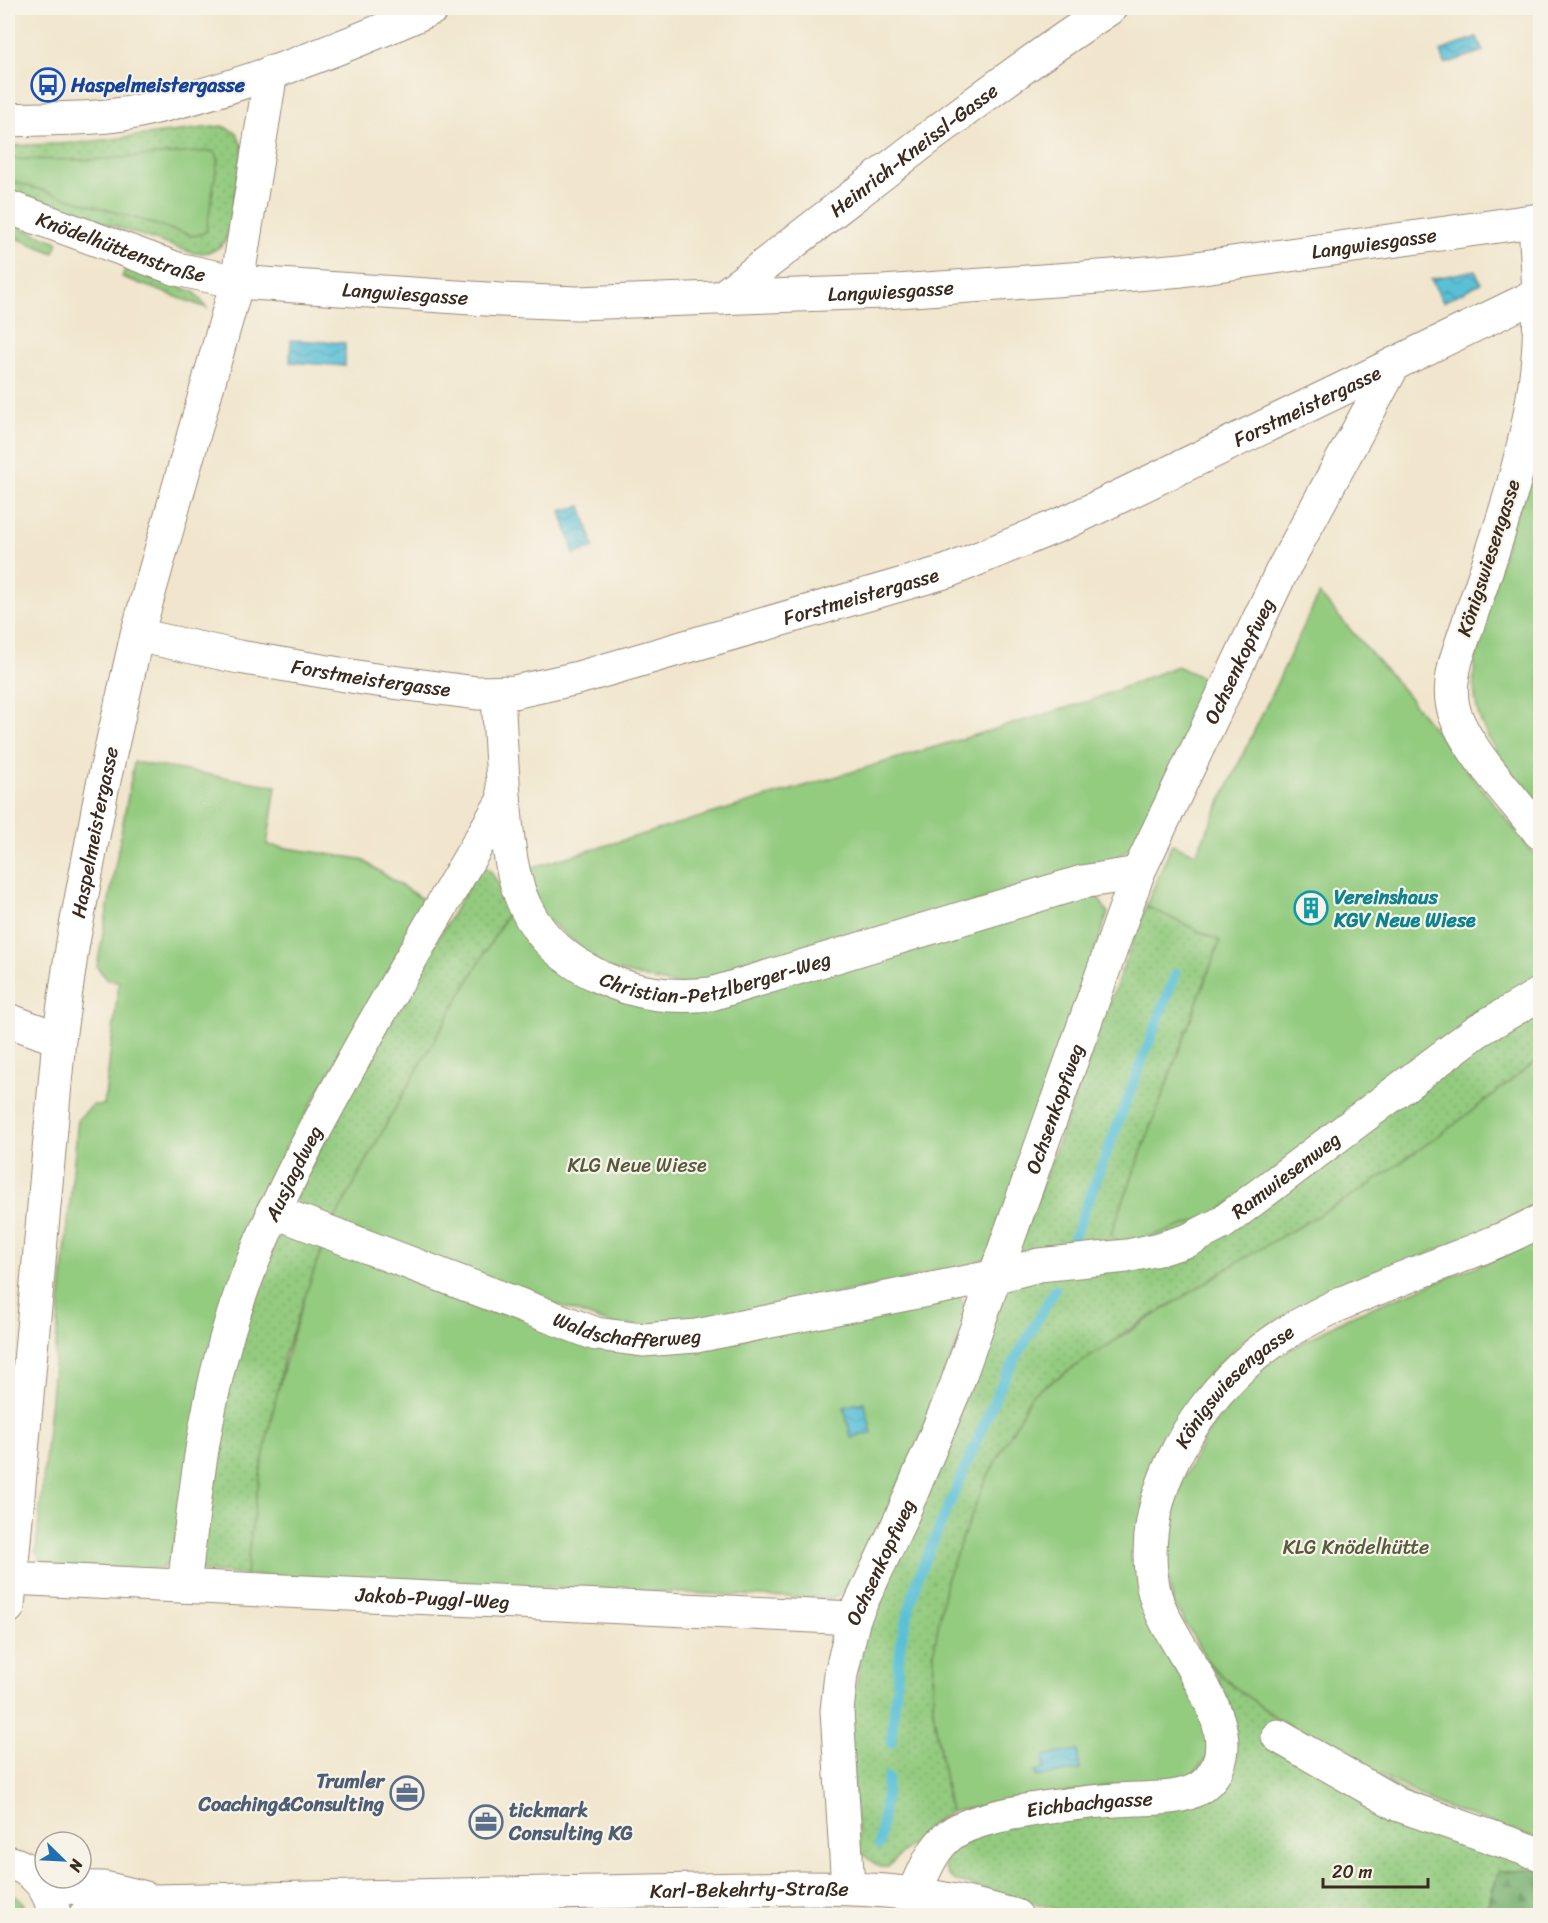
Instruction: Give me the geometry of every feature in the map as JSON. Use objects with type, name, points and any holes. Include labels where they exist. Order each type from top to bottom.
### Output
[{"type":"street","points":[[8,120],[134,112],[271,72],[429,8]]},
{"type":"street","name":"Heinrich-Kneissl-Gasse","points":[[721,298],[974,104],[1060,40],[1110,8]]},
{"type":"street","name":"Haspelmeistergasse","points":[[9,1593],[59,1039],[87,865],[137,635],[237,282],[271,72]]},
{"type":"street","name":"Knödelhüttenstraße","points":[[8,207],[177,269],[237,282]]},
{"type":"street","name":"Langwiesgasse","points":[[237,282],[501,300],[626,303],[883,292],[1124,275],[1538,220]]},
{"type":"street","name":"Königswiesengasse","points":[[1538,220],[1538,358],[1522,452],[1456,660],[1451,696],[1458,722],[1469,740],[1540,833]]},
{"type":"street","name":"Forstmeistergasse","points":[[137,635],[239,657],[369,679],[498,694],[603,672],[948,571],[1071,520],[1539,294]]},
{"type":"street","name":"Ochsenkopfweg","points":[[848,1888],[837,1711],[841,1674],[854,1618],[929,1455],[997,1276],[1138,873],[1281,573],[1394,364]]},
{"type":"street","name":"Christian-Petzlberger-Weg","points":[[498,694],[509,856],[516,887],[538,929],[561,953],[585,970],[615,984],[661,995],[691,996],[728,990],[1082,882],[1138,873]]},
{"type":"street","name":"Ausjagdweg","points":[[184,1586],[197,1482],[214,1388],[233,1315],[273,1211],[343,1078],[504,799]]},
{"type":"street","name":"Ramwiesenweg","points":[[997,1276],[1039,1265],[1126,1256],[1159,1249],[1189,1240],[1222,1223],[1477,1031],[1540,994]]},
{"type":"street","points":[[8,1020],[59,1039]]},
{"type":"street","name":"Waldschafferweg","points":[[273,1211],[574,1327],[627,1339],[670,1339],[696,1336],[997,1276]]},
{"type":"street","name":"Königswiesengasse","points":[[1211,1698],[1165,1623],[1151,1571],[1152,1534],[1167,1476],[1182,1443],[1204,1408],[1235,1372],[1289,1330],[1334,1308],[1540,1221]]},
{"type":"street","name":"Jakob-Puggl-Weg","points":[[9,1593],[184,1586],[854,1618]]},
{"type":"street","name":"Eichbachgasse","points":[[915,1892],[938,1847],[959,1829],[1072,1803],[1167,1797],[1196,1790],[1207,1783],[1215,1772],[1222,1750],[1221,1728],[1211,1698]]},
{"type":"street","points":[[1278,1736],[1399,1805],[1540,1854]]},
{"type":"street","points":[[9,1858],[36,1877],[50,1901]]},
{"type":"street","name":"Karl-Bekehrty-Straße","points":[[50,1901],[104,1888],[155,1900]]},
{"type":"street","name":"Karl-Bekehrty-Straße","points":[[85,1916],[155,1900],[848,1888],[915,1892],[966,1901],[1016,1916]]},
{"type":"green space","points":[[222,126],[237,133],[243,149],[227,238],[217,249],[208,252],[193,253],[8,190],[8,146],[78,143]]},
{"type":"green space","points":[[211,151],[216,153],[218,159],[206,232],[194,236],[8,180],[8,159],[91,160]]},
{"type":"green space","points":[[8,223],[58,242],[54,253],[8,235]]},
{"type":"green space","points":[[126,267],[194,292],[207,308],[122,277]]},
{"type":"green space","points":[[1540,428],[1540,808],[1506,766],[1484,729],[1477,709],[1474,688],[1480,633]]},
{"type":"green space","points":[[1319,594],[1398,684],[1540,861],[1540,978],[1212,1216],[1121,1246],[1111,1234],[1220,941],[1146,906],[1172,844],[1196,854]]},
{"type":"green space","points":[[1177,666],[1212,682],[1132,847],[1110,863],[724,978],[675,985],[605,968],[541,914],[527,869],[1089,701]]},
{"type":"green space","points":[[134,762],[276,786],[267,845],[361,859],[428,903],[286,1148],[252,1226],[170,1560],[162,1569],[45,1566],[36,1552],[78,1119],[93,1105],[104,1105],[119,982],[107,979],[97,967]]},
{"type":"green space","points":[[481,865],[490,870],[512,906],[392,1114],[333,1223],[297,1206],[296,1197],[344,1099]]},
{"type":"green space","name":"KLG Neue Wiese","points":[[1093,890],[1108,913],[989,1256],[966,1268],[668,1327],[613,1325],[333,1223],[392,1114],[512,906],[632,1000]]},
{"type":"green space","points":[[1146,906],[1220,941],[1111,1234],[1540,978],[1540,1058],[1455,1124],[1362,1190],[1120,1335],[934,1650],[933,1709],[950,1812],[933,1823],[888,1867],[879,1867],[860,1852],[848,1738],[866,1621],[933,1477]]},
{"type":"green space","points":[[1540,1058],[1540,1201],[1508,1219],[1279,1319],[1241,1343],[1210,1374],[1186,1409],[1142,1500],[1207,1724],[1212,1752],[1185,1782],[1113,1785],[950,1812],[933,1709],[934,1650],[946,1580],[984,1484],[1032,1394],[1239,1261],[1362,1190],[1455,1124]]},
{"type":"green space","points":[[283,1233],[294,1233],[324,1244],[284,1356],[246,1575],[198,1571],[208,1495],[237,1350],[275,1239]]},
{"type":"green space","name":"KLG Knödelhütte","points":[[1540,1241],[1540,1840],[1438,1805],[1281,1721],[1232,1685],[1207,1661],[1174,1604],[1165,1564],[1166,1539],[1181,1484],[1206,1435],[1251,1377],[1278,1356],[1348,1317]]},
{"type":"green space","points":[[324,1244],[588,1341],[957,1295],[970,1309],[909,1467],[870,1549],[845,1592],[831,1599],[246,1575],[257,1490],[274,1407],[296,1325]]},
{"type":"green space","points":[[1207,1661],[1232,1685],[1281,1721],[1540,1869],[1499,1871],[1484,1915],[1081,1916],[962,1883],[947,1874],[944,1868],[944,1858]]},
{"type":"green space","points":[[1540,1869],[1540,1915],[1484,1916],[1499,1871]]},
{"type":"green space","points":[[8,1890],[23,1903],[28,1915],[8,1915]]},
{"type":"water","points":[[1477,37],[1483,51],[1445,64],[1441,51]]},
{"type":"water","points":[[1475,270],[1481,283],[1443,302],[1431,279]]},
{"type":"water","points":[[291,340],[345,343],[345,366],[290,362]]},
{"type":"water","points":[[581,506],[594,548],[574,554],[561,511]]},
{"type":"water","points":[[864,1402],[872,1433],[851,1438],[844,1407]]},
{"type":"water","points":[[1077,1750],[1080,1770],[1036,1777],[1035,1771],[1045,1769],[1043,1756]]},
{"type":"waterway","points":[[1070,1248],[1176,973]]},
{"type":"waterway","points":[[891,1743],[901,1641],[918,1577],[1001,1385],[1055,1289]]},
{"type":"waterway","points":[[879,1845],[888,1778]]},
{"type":"place","name":"Haspelmeistergasse","points":[[48,85]]},
{"type":"place","name":"Vereinshaus KGV Neue Wiese","points":[[1311,908]]},
{"type":"place","name":"Trumler Coaching&Consulting","points":[[407,1793]]},
{"type":"place","name":"tickmark Consulting KG","points":[[486,1822]]}]
